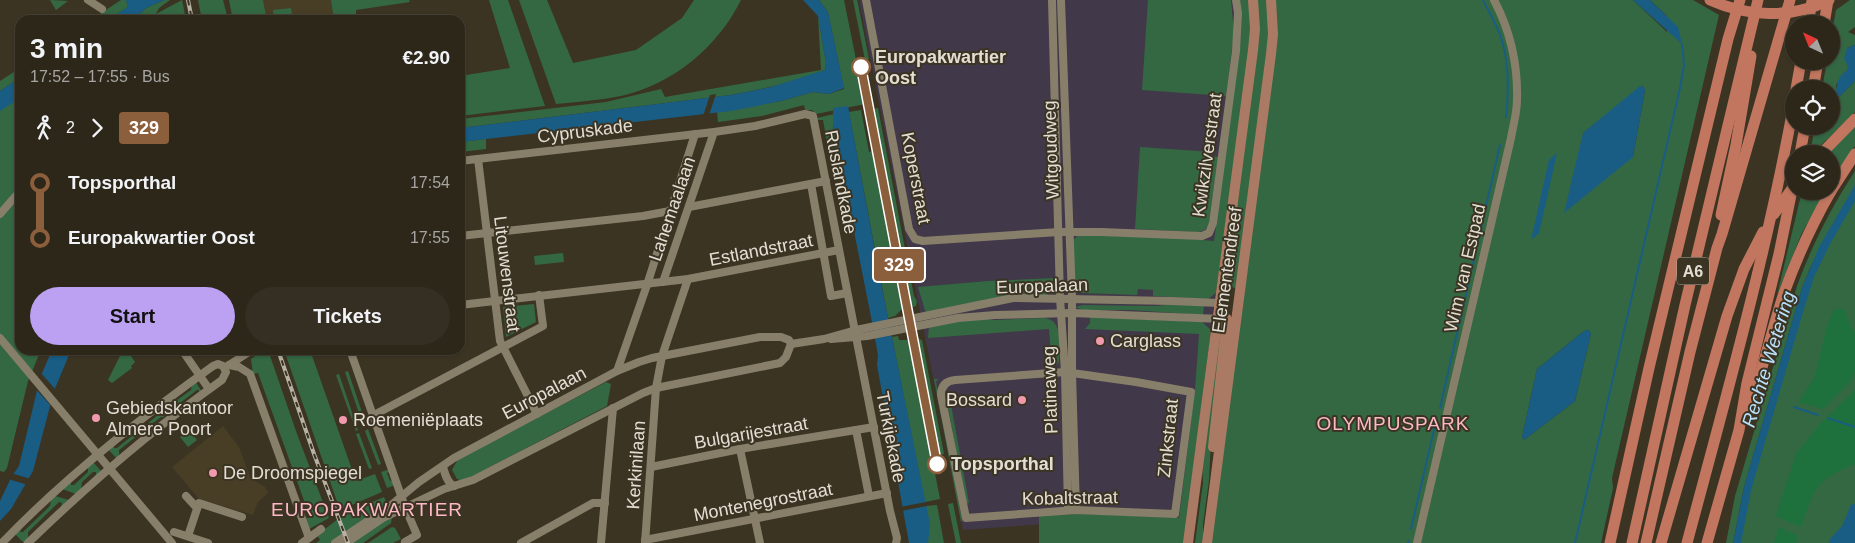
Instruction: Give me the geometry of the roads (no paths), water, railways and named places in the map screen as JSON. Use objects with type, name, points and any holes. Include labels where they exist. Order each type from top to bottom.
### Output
[{"type":"highway","name":"A6","points":[[1728,39],[1733,0]]},
{"type":"highway","name":"A6","points":[[1610,543],[1649,368],[1728,39],[1740,0]]},
{"type":"highway","name":"A6","points":[[1717,248],[1717,233],[1748,83],[1759,0]]},
{"type":"highway","name":"A6","points":[[1632,543],[1688,295],[1759,0]]},
{"type":"highway","name":"A6","points":[[1646,543],[1690,352],[1717,248],[1731,206],[1790,0]]},
{"type":"highway","points":[[1810,15],[1812,0]]},
{"type":"highway","points":[[1711,1],[1738,10],[1766,14],[1794,11],[1828,0],[1826,15]]},
{"type":"highway","points":[[1830,145],[1855,119]]},
{"type":"highway","points":[[1686,543],[1720,422],[1754,288],[1787,135]]},
{"type":"highway","points":[[1840,177],[1855,154]]},
{"type":"highway","points":[[1661,543],[1716,352],[1741,277],[1764,230],[1785,198]]},
{"type":"highway","points":[[1708,543],[1739,430],[1747,383],[1791,200]]},
{"type":"highway","points":[[1739,430],[1757,386],[1784,294],[1799,253],[1826,200]]},
{"type":"main road","name":"Elementendreef","points":[[1188,543],[1222,319],[1219,303],[1253,50],[1255,29],[1253,0]]},
{"type":"main road","name":"Elementendreef","points":[[1206,543],[1274,34],[1271,0]]},
{"type":"main road","points":[[1216,470],[1212,453],[1222,319]]},
{"type":"street","points":[[88,0],[102,9]]},
{"type":"street","name":"Koperstraat","points":[[866,0],[909,229],[912,236],[923,241],[1068,233]]},
{"type":"street","name":"Witgoudweg","points":[[1052,0],[1060,298]]},
{"type":"street","name":"Witgoudweg","points":[[1061,0],[1068,233],[1072,298]]},
{"type":"street","name":"Kwikzilverstraat","points":[[1068,233],[1101,232],[1202,236],[1209,233],[1214,223],[1236,52],[1238,13],[1236,0]]},
{"type":"street","name":"Wim van Estpad","points":[[1418,543],[1517,102],[1513,47],[1494,0]]},
{"type":"street","name":"Ruslandkade","points":[[714,132],[755,126],[805,114],[813,116],[856,334]]},
{"type":"street","name":"Cypruskade","points":[[465,160],[714,132]]},
{"type":"street","name":"Lahemaalaan","points":[[688,279],[664,282],[714,132]]},
{"type":"street","name":"Lahemaalaan","points":[[617,371],[647,285],[695,134]]},
{"type":"street","name":"Litouwenstraat","points":[[478,159],[500,341],[537,414]]},
{"type":"street","points":[[689,207],[826,181]]},
{"type":"street","name":"Ruslandkade","points":[[810,184],[831,296],[847,293]]},
{"type":"street","points":[[0,214],[15,196]]},
{"type":"street","points":[[465,235],[643,216],[670,211]]},
{"type":"street","name":"Estlandstraat","points":[[688,279],[839,250]]},
{"type":"street","points":[[662,356],[688,279]]},
{"type":"street","points":[[465,304],[664,282]]},
{"type":"street","points":[[372,416],[543,326],[539,295]]},
{"type":"street","name":"Platinaweg","points":[[1060,298],[1068,372],[1072,510]]},
{"type":"street","name":"Europalaan","points":[[895,327],[1004,299],[1072,298],[1219,303]]},
{"type":"street","name":"Platinaweg","points":[[1068,372],[1072,298]]},
{"type":"street","name":"Europalaan","points":[[335,543],[401,498],[419,482],[444,467],[454,458],[617,371],[639,362],[662,356],[772,336],[786,339],[791,344],[824,339],[836,340],[856,334],[895,327],[979,316],[1072,313],[1222,319]]},
{"type":"street","points":[[1222,319],[1237,313]]},
{"type":"street","name":"Turkijekade","points":[[856,334],[897,538],[896,543]]},
{"type":"street","points":[[0,338],[172,543]]},
{"type":"street","points":[[346,543],[383,518],[405,507],[437,492],[473,480],[656,388],[780,363],[786,357],[791,344]]},
{"type":"street","points":[[185,355],[209,389]]},
{"type":"street","points":[[227,366],[244,355]]},
{"type":"street","points":[[352,355],[401,498],[417,536],[405,542]]},
{"type":"street","name":"Kerkinilaan","points":[[645,541],[656,388],[662,356]]},
{"type":"street","points":[[6,541],[98,454],[199,375],[218,364],[238,367],[250,374],[309,538]]},
{"type":"street","points":[[28,543],[74,498],[109,468],[226,375],[227,366]]},
{"type":"street","name":"Zinkstraat","points":[[1068,372],[1191,392],[1175,514]]},
{"type":"street","name":"Kobaltstraat","points":[[1068,372],[955,380],[944,384],[941,395],[966,518],[1072,510],[1175,514]]},
{"type":"street","name":"Kerkinilaan","points":[[600,543],[613,408]]},
{"type":"street","name":"Bulgarijestraat","points":[[651,467],[740,449],[874,427]]},
{"type":"street","points":[[856,430],[868,496]]},
{"type":"street","points":[[740,449],[760,543]]},
{"type":"street","points":[[444,467],[446,476],[451,485],[454,486]]},
{"type":"street","name":"Montenegrostraat","points":[[645,541],[887,493]]},
{"type":"street","points":[[186,496],[197,508]]},
{"type":"street","points":[[188,536],[199,503],[242,517]]},
{"type":"street","points":[[521,543],[593,503],[605,503]]},
{"type":"street","points":[[302,543],[321,529]]},
{"type":"street","points":[[174,532],[208,543]]},
{"type":"water","points":[[126,0],[164,0],[146,8],[138,15],[116,15],[128,7]]},
{"type":"water","points":[[803,0],[819,0],[828,12],[844,88],[829,94],[813,92],[781,101],[731,111],[465,141],[465,127],[731,95],[771,87],[825,70],[826,63],[818,16]]},
{"type":"water","points":[[1633,0],[1650,0],[1678,27],[1682,44]]},
{"type":"water","points":[[1855,45],[1855,81],[1840,96],[1838,80],[1847,70],[1847,64],[1844,59],[1847,48]]},
{"type":"water","points":[[15,81],[15,101],[0,111],[0,91]]},
{"type":"water","points":[[1640,86],[1644,87],[1645,90],[1633,157],[1564,213],[1583,133]]},
{"type":"water","points":[[848,106],[881,283],[930,524],[928,543],[909,543],[877,365],[878,355],[872,322],[833,125],[833,108]]},
{"type":"water","points":[[1557,153],[1539,233],[1531,240],[1549,160]]},
{"type":"water","points":[[1855,185],[1855,201],[1831,242],[1814,277],[1751,490],[1741,543],[1733,543],[1744,487],[1802,288],[1819,247]]},
{"type":"water","points":[[1589,330],[1591,334],[1575,401],[1524,440],[1522,437],[1537,369],[1584,331]]},
{"type":"water","points":[[50,355],[69,355],[54,391],[33,471],[11,509],[0,521],[0,501],[19,466],[40,378]]},
{"type":"water","points":[[1855,504],[1855,543],[1829,543],[1830,539],[1842,526],[1851,505]]},
{"type":"waterway","points":[[1483,0],[1499,32],[1505,52],[1508,85],[1506,117]]},
{"type":"waterway","points":[[1575,543],[1680,88],[1684,65],[1682,44]]},
{"type":"waterway","points":[[1440,408],[1500,145]]},
{"type":"waterway","points":[[1794,407],[1818,415]]},
{"type":"waterway","points":[[1411,529],[1437,417]]},
{"type":"waterway","points":[[1828,418],[1855,427]]},
{"type":"railway","points":[[188,0],[191,15]]},
{"type":"railway","points":[[280,355],[314,454],[348,543]]},
{"type":"place","name":"Europakwartier Oost","points":[[861,67]]},
{"type":"place","name":"Carglass","points":[[1100,341]]},
{"type":"place","name":"Bossard","points":[[1022,400]]},
{"type":"place","name":"Gebiedskantoor Almere Poort","points":[[96,418]]},
{"type":"place","name":"Roemeniëplaats","points":[[343,420]]},
{"type":"place","name":"Topsporthal","points":[[937,464]]},
{"type":"place","name":"De Droomspiegel","points":[[213,473]]},
{"type":"district","name":"OLYMPUSPARK","points":[[1393,423]]},
{"type":"district","name":"EUROPAKWARTIER","points":[[367,509]]},
{"type":"water label","name":"Rechte Wetering","points":[[1768,359]]}]
